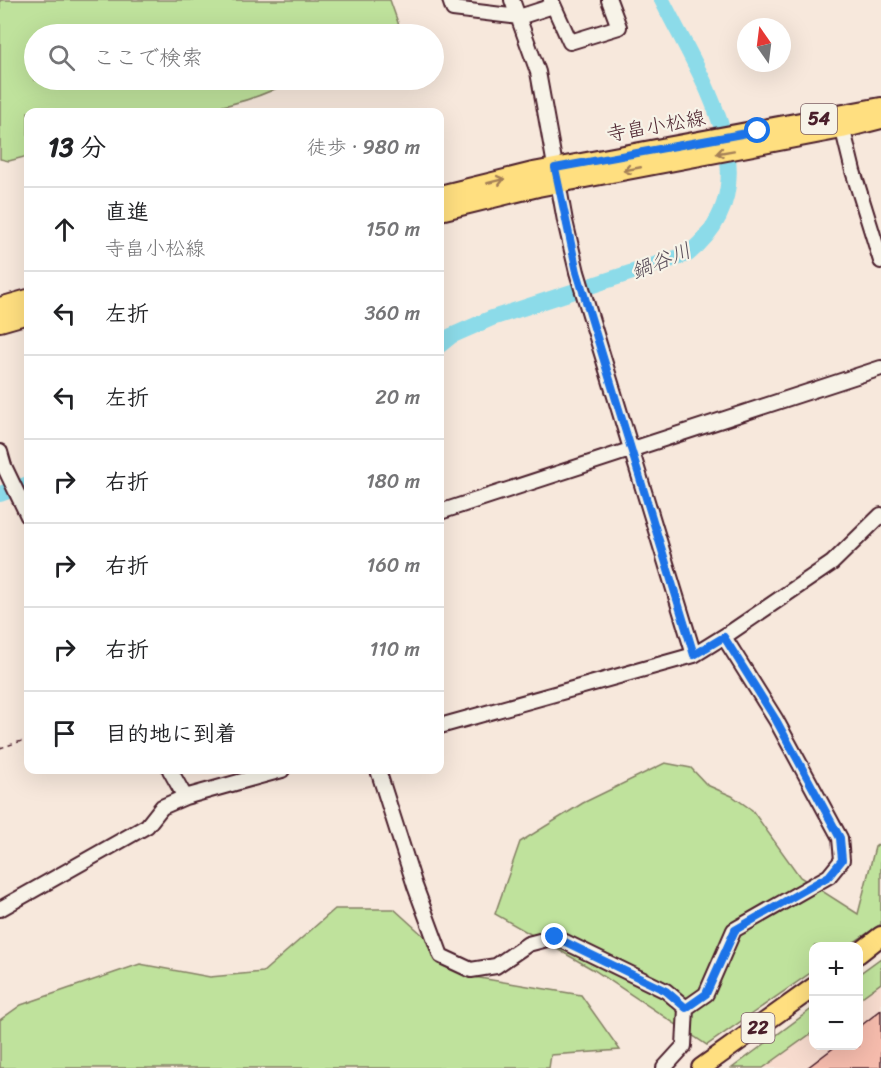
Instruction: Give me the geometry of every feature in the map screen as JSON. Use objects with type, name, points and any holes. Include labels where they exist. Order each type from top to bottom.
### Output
[{"type":"main road","name":"寺畠小松線","points":[[841,122],[881,107]]},
{"type":"main road","name":"寺畠小松線","points":[[444,194],[841,122],[881,119]]},
{"type":"main road","name":"寺畠小松線","points":[[444,210],[556,175]]},
{"type":"main road","points":[[0,307],[24,300]]},
{"type":"main road","points":[[0,322],[24,315]]},
{"type":"main road","points":[[863,950],[881,936]]},
{"type":"main road","points":[[863,964],[881,951]]},
{"type":"main road","name":"22","points":[[701,1068],[809,990]]},
{"type":"main road","name":"22","points":[[720,1068],[809,1003]]},
{"type":"street","points":[[450,0],[453,9],[519,17],[552,3],[570,42],[619,27],[609,0]]},
{"type":"street","points":[[512,0],[538,72],[556,175],[577,272],[694,655]]},
{"type":"street","points":[[841,122],[876,229],[881,261]]},
{"type":"street","points":[[444,511],[881,368]]},
{"type":"street","points":[[0,452],[4,466],[24,507]]},
{"type":"street","points":[[444,725],[694,655],[832,563],[881,515]]},
{"type":"street","points":[[686,1008],[706,994],[735,930],[829,876],[842,860],[840,838],[776,720],[724,637]]},
{"type":"street","points":[[172,774],[185,797]]},
{"type":"street","points":[[0,909],[147,826],[162,807],[185,797],[268,774]]},
{"type":"street","points":[[379,774],[415,886],[441,956],[471,970],[496,966],[528,944],[555,937],[666,991],[686,1008]]},
{"type":"street","points":[[664,1068],[684,1046],[686,1008]]},
{"type":"path","points":[[0,748],[24,740]]},
{"type":"shaded area","points":[[881,965],[881,1068],[742,1068],[809,1018],[809,1050],[863,1050],[863,979]]},
{"type":"green space","points":[[0,0],[390,0],[398,24],[24,24],[24,90],[272,90],[230,104],[208,108],[24,108],[24,157],[9,161],[0,159]]},
{"type":"green space","points":[[665,763],[691,768],[707,785],[732,796],[752,810],[800,877],[858,914],[875,847],[881,842],[881,924],[854,942],[809,942],[809,974],[707,1045],[594,970],[495,914],[520,842],[583,803]]},
{"type":"green space","points":[[335,909],[394,909],[468,976],[581,995],[620,1050],[551,1055],[549,1068],[0,1068],[0,1020],[21,1005],[140,964],[210,977],[263,972]]},
{"type":"green space","points":[[881,958],[881,983],[863,996],[863,996],[863,971]]},
{"type":"green space","points":[[809,1011],[809,1035],[763,1068],[732,1068]]},
{"type":"building","points":[[881,1010],[881,1068],[807,1068],[831,1050],[863,1050],[863,1024]]},
{"type":"waterway","name":"鍋谷川","points":[[444,342],[451,336],[492,318],[688,254],[714,226],[726,195],[728,163],[722,130],[710,96],[662,0]]},
{"type":"waterway","name":"鍋谷川","points":[[0,494],[24,485]]},
{"type":"route","points":[[555,937],[666,991],[686,1008],[706,994],[735,930],[829,876],[842,860],[840,838],[776,720],[724,637],[694,655],[577,272],[555,168],[758,131]]}]
